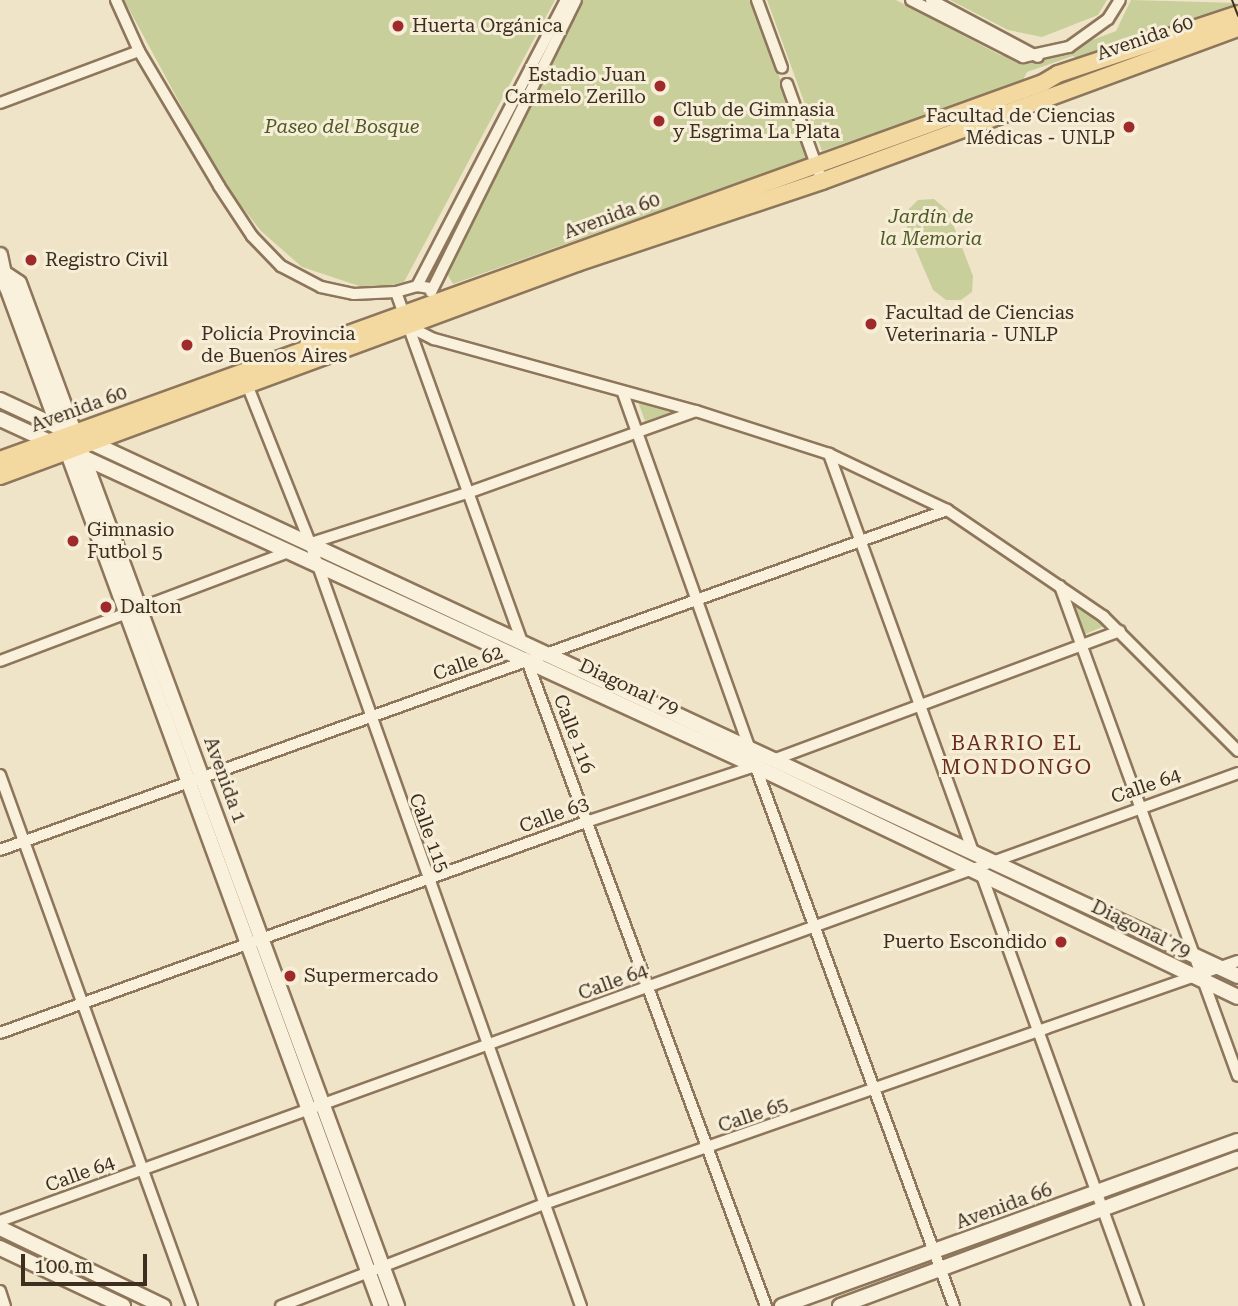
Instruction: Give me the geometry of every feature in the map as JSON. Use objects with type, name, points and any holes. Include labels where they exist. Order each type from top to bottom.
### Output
[{"type":"main road","name":"Avenida 60","points":[[408,320],[431,296],[819,173],[1058,74],[1075,72],[1238,14]]},
{"type":"main road","name":"Avenida 60","points":[[0,475],[71,442],[408,320],[577,263],[819,173],[1238,28]]},
{"type":"main road","name":"Avenida 1","points":[[0,255],[3,276],[19,283],[71,442],[135,612],[203,776],[324,1105],[377,1272],[382,1306]]},
{"type":"main road","name":"Diagonal 79","points":[[0,400],[71,442],[289,552],[755,766],[1238,976]]},
{"type":"main road","name":"Diagonal 79","points":[[0,419],[71,442],[310,543],[546,653],[774,760],[1238,997]]},
{"type":"main road","name":"Avenida 60","points":[[0,460],[71,442]]},
{"type":"main road","name":"Avenida 1","points":[[135,612],[189,781],[310,1110],[377,1272],[397,1306]]},
{"type":"main road","name":"Avenida 66","points":[[782,1306],[1238,1141]]},
{"type":"main road","name":"Avenida 66","points":[[841,1306],[1238,1159]]},
{"type":"main road","points":[[0,1228],[163,1306]]},
{"type":"main road","points":[[0,1248],[123,1306]]},
{"type":"street","points":[[116,0],[139,51],[252,236],[281,266],[321,287],[354,294],[396,292],[417,286],[566,0]]},
{"type":"street","points":[[417,286],[431,296],[576,0]]},
{"type":"street","points":[[757,0],[782,68]]},
{"type":"street","points":[[911,0],[1023,57],[1038,57],[1069,47],[1108,19],[1119,0]]},
{"type":"street","points":[[931,0],[1038,57]]},
{"type":"street","points":[[0,103],[139,51]]},
{"type":"street","points":[[787,84],[819,173]]},
{"type":"street","name":"Calle 116","points":[[396,292],[470,492],[527,661],[589,821],[766,1306]]},
{"type":"street","points":[[408,320],[434,339],[696,411],[829,454],[947,510],[1060,586],[1120,631],[1238,751]]},
{"type":"street","name":"Calle 115","points":[[245,379],[310,543],[427,880],[492,1046],[581,1306]]},
{"type":"street","points":[[623,393],[755,766],[816,924],[954,1306]]},
{"type":"street","points":[[0,661],[135,612],[310,543],[470,492],[696,411]]},
{"type":"street","points":[[829,454],[1138,1306]]},
{"type":"street","name":"Calle 62","points":[[0,850],[947,510]]},
{"type":"street","points":[[1060,586],[1238,1076]]},
{"type":"street","name":"Calle 63","points":[[0,1033],[589,821],[774,760],[919,703],[1120,631]]},
{"type":"street","name":"Calle 64","points":[[0,1221],[492,1046],[816,924],[1238,773]]},
{"type":"street","points":[[0,775],[192,1306]]},
{"type":"street","name":"Calle 65","points":[[281,1306],[377,1272],[547,1203],[1039,1034],[1238,961]]},
{"type":"street","points":[[0,1291],[5,1306]]},
{"type":"green space","name":"Paseo del Bosque","points":[[124,0],[555,0],[404,282],[371,290],[302,267],[261,231],[223,183]]},
{"type":"green space","name":"Club de Gimnasia y Esgrima La Plata","points":[[584,0],[752,0],[808,158],[453,284],[445,270]]},
{"type":"green space","points":[[767,0],[896,0],[1000,55],[1037,61],[1116,31],[1131,0],[1238,3],[1085,62],[1073,56],[1027,72],[1022,82],[822,151]]},
{"type":"green space","points":[[950,0],[1107,0],[1098,15],[1042,37],[1008,30]]},
{"type":"green space","name":"Jardín de la Memoria","points":[[934,199],[948,211],[973,276],[972,292],[961,300],[946,300],[933,290],[907,229],[907,211],[918,200]]},
{"type":"green space","points":[[638,402],[676,411],[645,421]]},
{"type":"green space","points":[[1070,599],[1107,625],[1083,635]]},
{"type":"tram line","points":[[1232,0],[1238,16]]},
{"type":"place","name":"Huerta Orgánica","points":[[398,26]]},
{"type":"place","name":"Estadio Juan Carmelo Zerillo","points":[[660,86]]},
{"type":"place","name":"Club de Gimnasia y Esgrima La Plata","points":[[659,121]]},
{"type":"place","name":"Facultad de Ciencias Médicas - UNLP","points":[[1129,127]]},
{"type":"place","name":"Registro Civil","points":[[31,260]]},
{"type":"place","name":"Facultad de Ciencias Veterinaria - UNLP","points":[[871,324]]},
{"type":"place","name":"Policía Provincia de Buenos Aires","points":[[187,345]]},
{"type":"place","name":"Gimnasio Futbol 5","points":[[73,541]]},
{"type":"place","name":"Dalton","points":[[106,607]]},
{"type":"place","name":"Puerto Escondido","points":[[1061,942]]},
{"type":"place","name":"Supermercado","points":[[290,976]]},
{"type":"district","name":"BARRIO EL MONDONGO","points":[[1017,755]]}]
